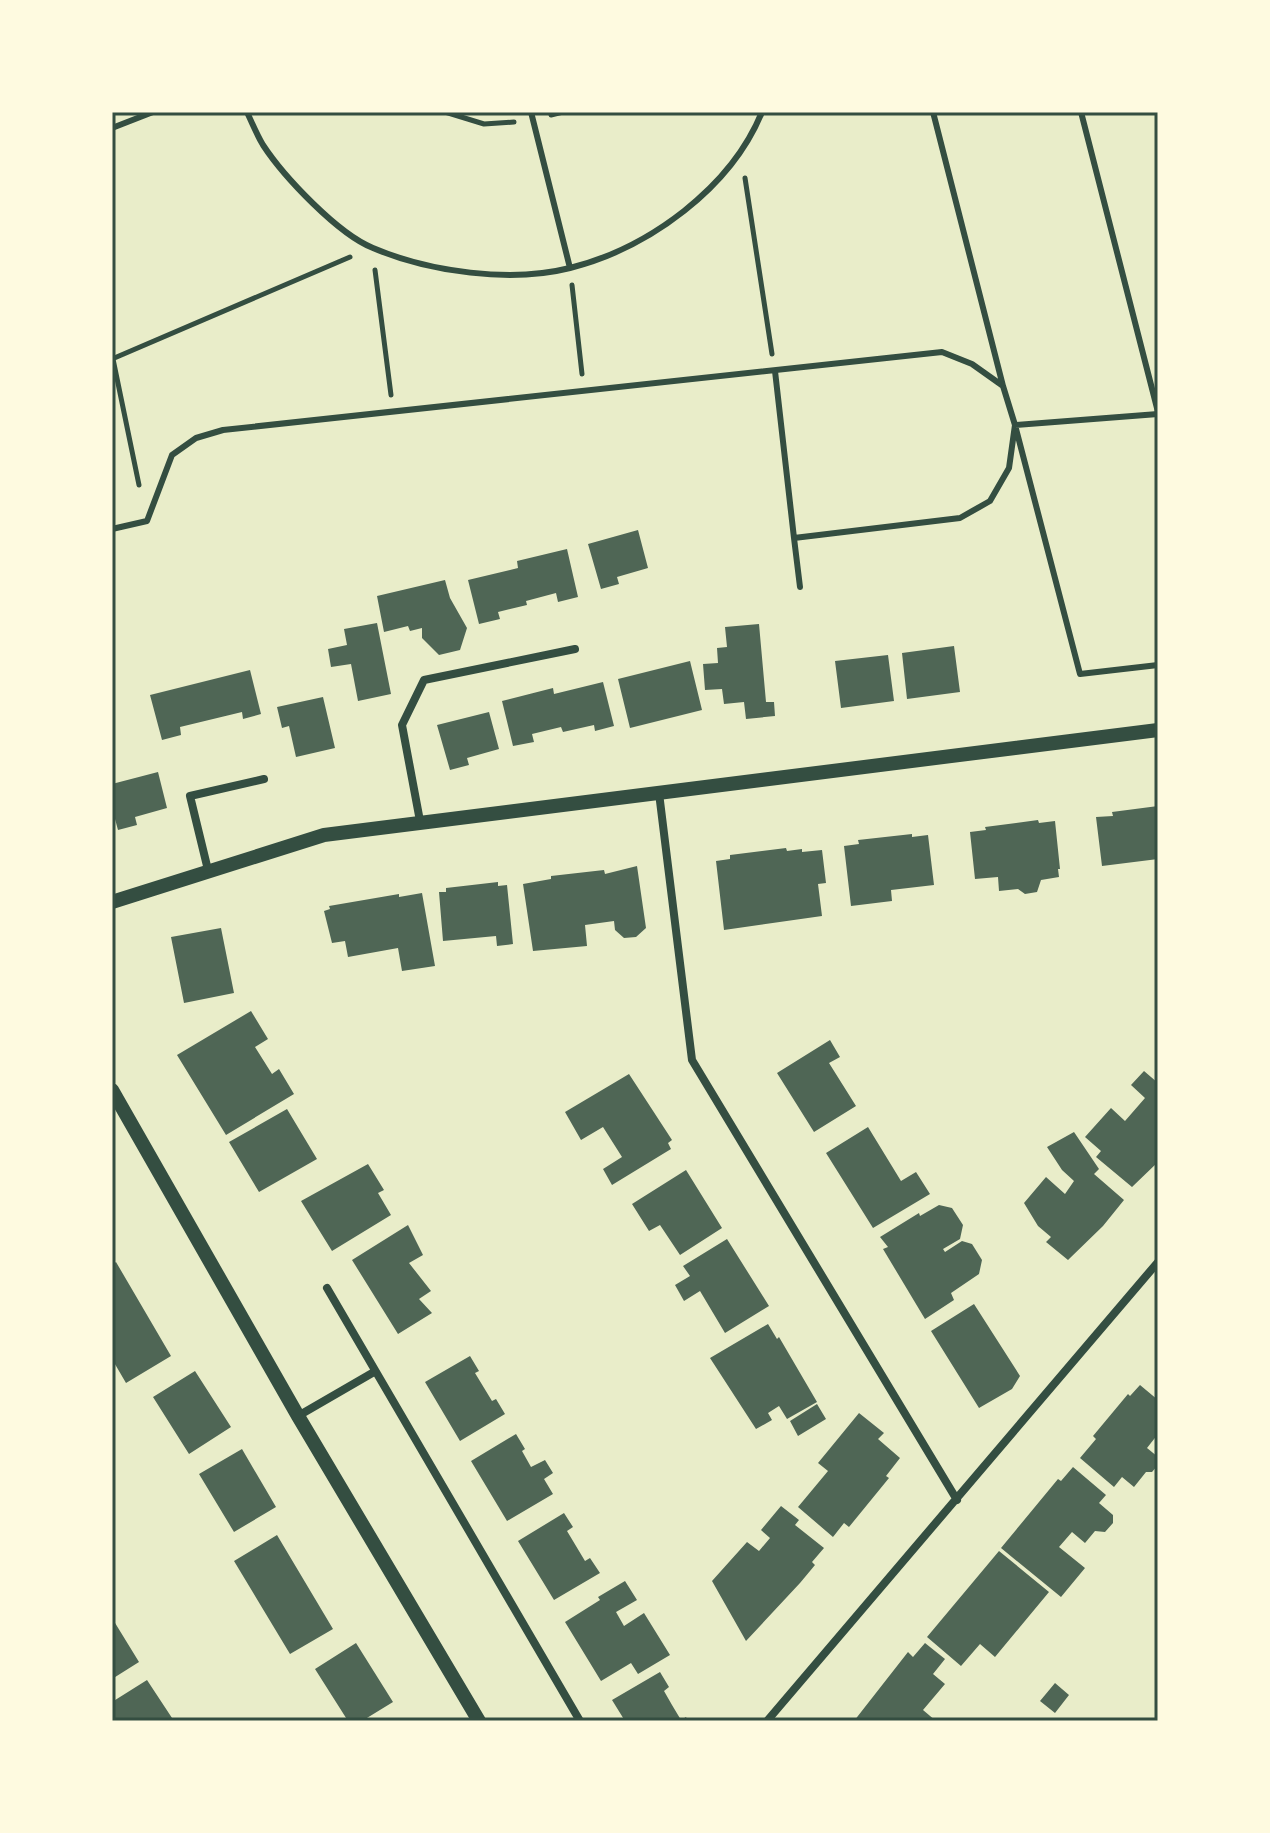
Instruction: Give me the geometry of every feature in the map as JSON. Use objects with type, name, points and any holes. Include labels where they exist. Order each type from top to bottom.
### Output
[{"type":"street","points":[[420,821],[402,725],[424,680],[575,649]]},
{"type":"street","points":[[112,902],[324,835],[1158,730]]},
{"type":"street","points":[[208,870],[190,796],[264,779]]},
{"type":"street","points":[[659,793],[692,1060],[957,1500]]},
{"type":"street","points":[[112,1090],[298,1416],[479,1721]]},
{"type":"street","points":[[767,1721],[1158,1262]]},
{"type":"street","points":[[327,1288],[580,1721]]},
{"type":"street","points":[[298,1416],[374,1372]]},
{"type":"lane","points":[[112,128],[153,112]]},
{"type":"lane","points":[[247,112],[263,145],[308,198],[337,226],[372,248],[430,266],[500,276],[570,268],[643,240],[706,193],[741,154],[762,112]]},
{"type":"lane","points":[[531,112],[570,268]]},
{"type":"lane","points":[[933,112],[1080,674],[1158,665]]},
{"type":"lane","points":[[1015,425],[1158,413],[1081,112]]},
{"type":"lane","points":[[112,529],[147,521],[172,455],[196,438],[223,430],[942,352],[972,364],[1003,386]]},
{"type":"lane","points":[[775,371],[800,587]]},
{"type":"lane","points":[[794,538],[960,518],[990,501],[1009,468],[1015,425]]},
{"type":"path","points":[[445,112],[484,124],[533,120]]},
{"type":"path","points":[[741,154],[775,371]]},
{"type":"path","points":[[147,521],[112,359],[372,248],[393,412]]},
{"type":"path","points":[[570,268],[584,392]]},
{"type":"building","points":[[638,530],[648,568],[617,577],[619,584],[601,589],[588,544]]},
{"type":"building","points":[[567,549],[578,597],[558,602],[556,593],[526,601],[527,605],[498,612],[500,619],[479,624],[468,580],[518,568],[517,561]]},
{"type":"building","points":[[445,580],[450,598],[467,628],[460,650],[439,655],[422,638],[422,628],[410,631],[408,626],[384,632],[377,596]]},
{"type":"building","points":[[377,623],[391,694],[358,701],[351,664],[331,667],[328,649],[347,645],[344,629]]},
{"type":"building","points":[[759,624],[766,702],[774,702],[775,716],[746,719],[744,702],[724,704],[722,689],[705,690],[703,664],[718,663],[717,648],[727,647],[725,627]]},
{"type":"building","points":[[954,646],[960,692],[907,699],[902,653]]},
{"type":"building","points":[[888,655],[894,701],[841,708],[835,661]]},
{"type":"building","points":[[690,661],[702,710],[630,728],[618,679]]},
{"type":"building","points":[[250,670],[261,714],[243,719],[242,712],[180,727],[181,735],[162,740],[150,695]]},
{"type":"building","points":[[603,682],[614,726],[595,731],[594,725],[563,732],[561,727],[532,734],[534,742],[513,746],[502,701],[553,688],[554,694]]},
{"type":"building","points":[[323,697],[335,748],[296,757],[289,726],[282,728],[277,707]]},
{"type":"building","points":[[489,712],[499,749],[467,758],[469,765],[450,770],[437,725]]},
{"type":"building","points":[[158,772],[167,808],[135,817],[137,825],[118,830],[112,808],[112,784]]},
{"type":"building","points":[[1158,806],[1158,859],[1102,866],[1096,817]]},
{"type":"building","points":[[1038,820],[1039,823],[1055,821],[1059,877],[1041,880],[1037,892],[1025,894],[1018,889],[999,891],[998,877],[975,879],[970,832]]},
{"type":"building","points":[[912,834],[912,837],[928,835],[934,885],[891,890],[892,901],[851,906],[844,846],[859,844],[858,840]]},
{"type":"building","points":[[786,848],[787,851],[802,849],[802,852],[822,850],[826,883],[818,884],[822,916],[724,930],[716,861],[730,859],[730,855]]},
{"type":"building","points":[[637,866],[646,928],[636,937],[624,938],[615,930],[614,921],[585,925],[587,946],[533,951],[523,884],[551,879],[551,876],[604,870],[605,874]]},
{"type":"building","points":[[498,882],[498,886],[507,885],[513,944],[497,946],[496,936],[443,941],[439,892],[446,892],[446,888]]},
{"type":"building","points":[[422,893],[435,966],[402,971],[398,948],[348,957],[345,941],[332,943],[324,911],[330,909],[329,906]]},
{"type":"building","points":[[221,928],[234,993],[184,1003],[171,937]]},
{"type":"building","points":[[251,1011],[268,1039],[255,1047],[272,1074],[279,1069],[294,1094],[226,1135],[177,1055]]},
{"type":"building","points":[[830,1040],[840,1057],[829,1063],[856,1106],[814,1132],[777,1073]]},
{"type":"building","points":[[1144,1071],[1158,1083],[1158,1162],[1132,1187],[1096,1157],[1101,1151],[1085,1137],[1111,1108],[1125,1121],[1145,1098],[1131,1085]]},
{"type":"building","points":[[629,1074],[672,1140],[668,1143],[671,1149],[612,1185],[603,1169],[622,1157],[603,1127],[581,1140],[565,1112]]},
{"type":"building","points":[[287,1109],[317,1159],[259,1192],[229,1142]]},
{"type":"building","points":[[868,1127],[901,1181],[916,1172],[930,1194],[873,1228],[826,1153]]},
{"type":"building","points":[[1074,1132],[1099,1169],[1094,1174],[1124,1200],[1068,1260],[1046,1242],[1051,1237],[1038,1226],[1024,1203],[1046,1177],[1065,1194],[1074,1181],[1062,1170],[1047,1147]]},
{"type":"building","points":[[368,1164],[384,1190],[378,1193],[391,1215],[332,1251],[301,1201]]},
{"type":"building","points":[[686,1170],[722,1228],[680,1255],[660,1225],[649,1231],[632,1204]]},
{"type":"building","points":[[939,1205],[952,1208],[963,1225],[960,1239],[943,1249],[945,1252],[962,1241],[972,1244],[982,1260],[979,1274],[951,1293],[954,1300],[925,1319],[883,1249],[888,1247],[880,1237],[919,1213],[920,1216]]},
{"type":"building","points":[[408,1225],[423,1255],[409,1263],[431,1291],[419,1299],[432,1313],[398,1334],[352,1260]]},
{"type":"building","points":[[727,1239],[769,1306],[725,1333],[700,1291],[684,1301],[675,1285],[690,1276],[683,1266]]},
{"type":"building","points":[[116,1262],[171,1356],[126,1383],[112,1359],[112,1265]]},
{"type":"building","points":[[974,1304],[1020,1376],[1012,1389],[979,1408],[931,1331]]},
{"type":"building","points":[[768,1324],[817,1402],[787,1419],[779,1406],[768,1413],[772,1420],[756,1429],[710,1358]]},
{"type":"building","points":[[470,1356],[479,1371],[475,1373],[492,1401],[496,1399],[505,1414],[460,1441],[425,1382]]},
{"type":"building","points":[[195,1371],[231,1427],[189,1454],[153,1397]]},
{"type":"building","points":[[1140,1385],[1158,1400],[1158,1434],[1147,1448],[1158,1457],[1158,1465],[1152,1472],[1146,1472],[1134,1487],[1122,1477],[1114,1487],[1080,1458],[1096,1439],[1093,1436],[1128,1394],[1130,1396]]},
{"type":"building","points":[[817,1404],[826,1419],[798,1436],[790,1421]]},
{"type":"building","points":[[859,1413],[884,1433],[878,1439],[900,1458],[886,1476],[889,1478],[849,1527],[844,1523],[833,1537],[798,1507],[828,1471],[818,1463]]},
{"type":"building","points":[[516,1434],[531,1467],[545,1460],[553,1473],[544,1479],[553,1494],[507,1521],[471,1461]]},
{"type":"building","points":[[242,1449],[276,1507],[234,1532],[199,1474]]},
{"type":"building","points":[[1073,1467],[1106,1495],[1099,1503],[1113,1515],[1113,1523],[1105,1532],[1095,1531],[1085,1543],[1072,1532],[1059,1547],[1085,1568],[1061,1597],[1001,1548],[1058,1479],[1061,1481]]},
{"type":"building","points":[[781,1506],[799,1520],[795,1525],[824,1548],[800,1583],[746,1641],[712,1581],[747,1542],[759,1551],[770,1538],[761,1530]]},
{"type":"building","points":[[564,1513],[573,1527],[567,1531],[585,1561],[590,1558],[600,1573],[554,1600],[518,1541]]},
{"type":"building","points":[[277,1535],[333,1629],[290,1654],[234,1561]]},
{"type":"building","points":[[999,1551],[1049,1592],[995,1657],[980,1644],[961,1666],[927,1637]]},
{"type":"building","points":[[625,1581],[637,1600],[616,1612],[624,1626],[644,1613],[670,1655],[638,1674],[631,1663],[601,1681],[565,1622]]},
{"type":"building","points":[[112,1618],[139,1662],[112,1679]]},
{"type":"building","points":[[356,1643],[393,1702],[362,1721],[348,1721],[315,1669]]},
{"type":"building","points":[[925,1643],[945,1659],[933,1674],[945,1684],[923,1710],[936,1721],[854,1721],[908,1652],[913,1657]]},
{"type":"building","points":[[660,1672],[669,1687],[664,1691],[672,1705],[681,1720],[686,1717],[688,1721],[625,1721],[612,1700]]},
{"type":"building","points":[[147,1680],[174,1721],[115,1721],[112,1702]]},
{"type":"building","points":[[1055,1683],[1069,1695],[1055,1713],[1040,1701]]}]
